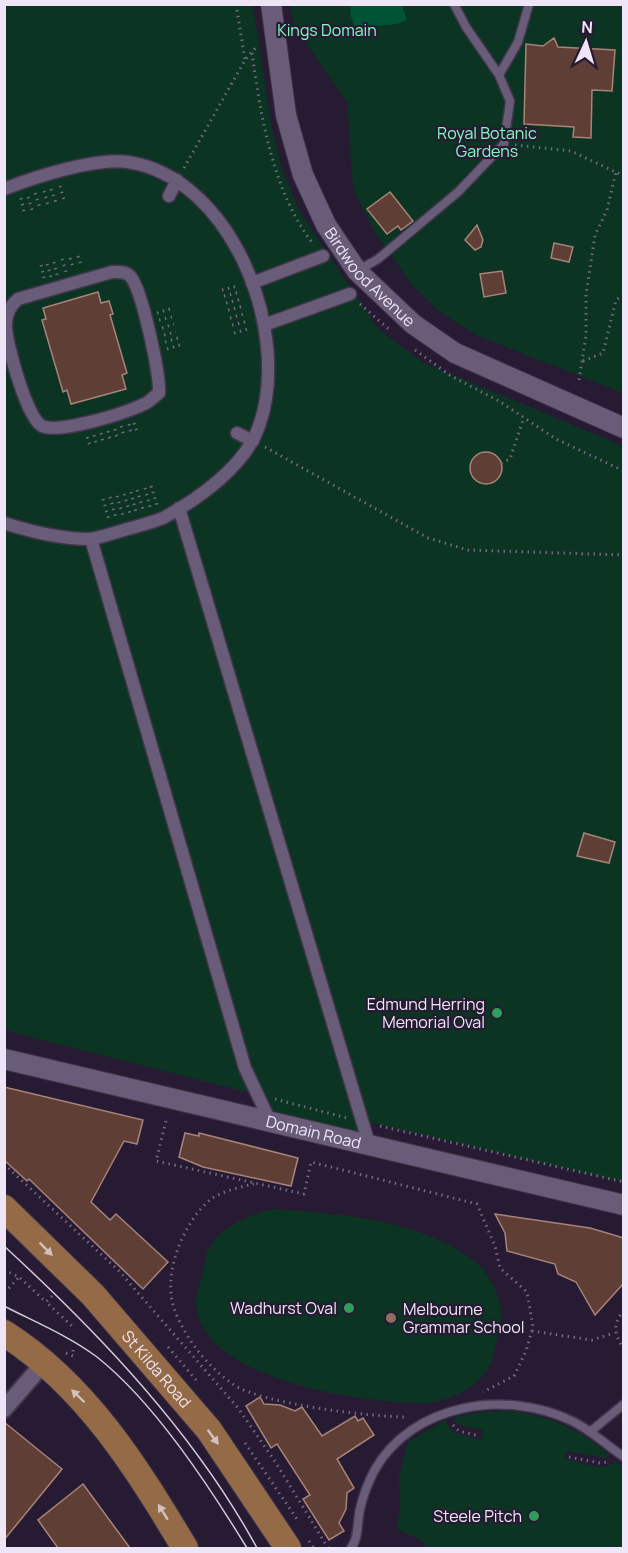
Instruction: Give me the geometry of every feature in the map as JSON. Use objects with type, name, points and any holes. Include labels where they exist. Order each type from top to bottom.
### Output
[{"type":"main road","name":"St Kilda Road","points":[[4,1208],[93,1295],[209,1430],[288,1548]]},
{"type":"main road","points":[[4,1333],[44,1364],[87,1405],[110,1431],[185,1548]]},
{"type":"street","name":"Birdwood Avenue","points":[[273,14],[286,116],[303,175],[326,225],[357,272],[413,324],[455,353],[624,428]]},
{"type":"street","points":[[4,189],[97,164],[128,162],[177,180],[206,204],[225,228],[252,283],[264,325],[267,387],[260,425],[253,441],[234,468],[178,508],[137,526],[91,539],[36,534],[4,523]]},
{"type":"street","points":[[169,196],[177,180]]},
{"type":"street","points":[[252,283],[323,256]]},
{"type":"street","points":[[112,272],[122,272],[130,276],[136,288],[156,359],[160,378],[159,393],[146,404],[77,424],[58,429],[41,426],[31,414],[16,368],[6,327],[9,311],[18,299],[37,293],[112,272]]},
{"type":"street","points":[[264,325],[350,294]]},
{"type":"street","points":[[237,433],[253,441]]},
{"type":"street","points":[[178,508],[369,1144]]},
{"type":"street","points":[[91,539],[245,1068],[270,1121]]},
{"type":"street","name":"Domain Road","points":[[4,1059],[624,1204]]},
{"type":"street","points":[[4,1409],[44,1364]]},
{"type":"lane","points":[[357,272],[378,259],[458,192],[504,144],[510,101],[499,75],[466,27],[454,4]]},
{"type":"lane","points":[[499,75],[518,42],[529,4]]},
{"type":"lane","points":[[591,1431],[624,1404]]},
{"type":"lane","points":[[351,1548],[355,1543],[359,1510],[378,1465],[400,1439],[434,1417],[466,1407],[516,1405],[538,1409],[569,1419],[591,1431],[624,1457]]},
{"type":"path","points":[[236,4],[245,60]]},
{"type":"path","points":[[177,180],[273,14]]},
{"type":"path","points":[[504,144],[571,151],[624,176]]},
{"type":"path","points":[[579,380],[586,336],[586,296],[595,235],[608,210],[616,172]]},
{"type":"path","points":[[60,186],[64,200]]},
{"type":"path","points":[[51,189],[56,203]]},
{"type":"path","points":[[44,191],[48,205]]},
{"type":"path","points":[[35,193],[40,208]]},
{"type":"path","points":[[27,195],[32,210]]},
{"type":"path","points":[[20,196],[24,212]]},
{"type":"path","points":[[350,294],[398,337]]},
{"type":"path","points":[[583,361],[603,353],[615,300],[624,294]]},
{"type":"path","points":[[413,349],[451,376],[524,417],[556,439],[624,471]]},
{"type":"path","points":[[501,463],[510,459],[524,417]]},
{"type":"path","points":[[253,441],[428,538],[468,550],[624,555]]},
{"type":"path","points":[[137,526],[151,486]]},
{"type":"path","points":[[137,526],[145,488]]},
{"type":"path","points":[[137,490],[137,526]]},
{"type":"path","points":[[131,492],[137,526]]},
{"type":"path","points":[[124,494],[137,526]]},
{"type":"path","points":[[117,496],[137,526]]},
{"type":"path","points":[[110,498],[137,526]]},
{"type":"path","points":[[103,499],[137,526]]},
{"type":"path","points":[[258,1095],[362,1122],[624,1182]]},
{"type":"path","points":[[166,1121],[156,1161],[304,1194],[311,1162],[477,1204],[495,1246],[500,1268],[527,1293],[532,1308],[532,1331],[514,1376],[475,1395],[466,1407]]},
{"type":"path","points":[[4,1164],[91,1243],[167,1324],[238,1408],[276,1462],[328,1548]]},
{"type":"path","points":[[257,1184],[237,1188],[212,1199],[193,1221],[177,1251],[170,1285],[174,1309],[189,1339],[235,1386],[252,1393],[342,1412],[386,1417],[434,1417]]},
{"type":"path","points":[[4,1270],[19,1277],[72,1326],[72,1330]]},
{"type":"path","points":[[4,1288],[7,1290],[19,1277]]},
{"type":"path","points":[[46,1302],[52,1296]]},
{"type":"path","points":[[624,1310],[615,1324],[614,1333],[624,1349]]},
{"type":"path","points":[[532,1331],[592,1340],[614,1333]]},
{"type":"path","points":[[459,1431],[479,1436]]},
{"type":"path","points":[[569,1457],[589,1461]]},
{"type":"green space","points":[[5,5],[253,5],[271,124],[282,170],[300,212],[378,329],[424,363],[623,446],[623,1182],[356,1119],[360,1133],[272,1112],[267,1097],[11,1032],[5,1027]]},
{"type":"green space","name":"Royal Botanic Gardens","points":[[290,5],[623,5],[623,393],[476,335],[440,312],[413,286],[374,231],[353,188],[347,102],[294,26]]},
{"type":"green space","points":[[350,5],[402,5],[407,20],[388,25],[355,27]]},
{"type":"green space","name":"Wadhurst Oval","points":[[272,1209],[326,1213],[408,1228],[457,1250],[479,1265],[494,1288],[501,1314],[493,1357],[483,1375],[459,1394],[440,1401],[394,1402],[324,1391],[287,1381],[252,1368],[224,1350],[204,1328],[196,1302],[207,1254],[214,1241],[228,1228],[245,1218]]},
{"type":"green space","points":[[511,1411],[538,1416],[563,1425],[587,1438],[609,1455],[606,1458],[567,1451],[565,1458],[598,1467],[605,1467],[615,1461],[623,1466],[623,1548],[424,1548],[425,1542],[397,1529],[400,1505],[399,1476],[408,1442],[445,1420],[452,1432],[481,1440],[483,1430],[457,1424],[454,1417],[473,1413]]},
{"type":"building","points":[[554,38],[558,47],[615,50],[612,91],[592,90],[591,138],[573,137],[574,127],[524,124],[526,44],[543,46]]},
{"type":"building","points":[[390,192],[413,221],[401,230],[398,226],[387,234],[367,209]]},
{"type":"building","points":[[477,225],[483,240],[481,247],[475,250],[465,240]]},
{"type":"building","points":[[554,243],[573,247],[569,262],[551,258]]},
{"type":"building","points":[[502,271],[506,293],[484,297],[480,274]]},
{"type":"building","points":[[98,292],[101,303],[109,301],[113,314],[110,315],[127,373],[122,375],[126,389],[71,404],[67,390],[63,392],[42,320],[46,319],[43,308]]},
{"type":"building","points":[[486,452],[497,457],[502,468],[497,479],[486,484],[475,479],[470,468],[475,457]]},
{"type":"building","points":[[584,833],[615,842],[609,863],[577,856]]},
{"type":"building","points":[[4,1087],[143,1120],[137,1144],[124,1141],[91,1202],[110,1220],[116,1214],[168,1262],[143,1289],[29,1179],[27,1181],[4,1160]]},
{"type":"building","points":[[185,1133],[199,1136],[199,1133],[298,1158],[291,1186],[203,1167],[179,1157]]},
{"type":"building","points":[[495,1214],[590,1228],[624,1238],[624,1283],[595,1315],[576,1282],[558,1274],[555,1264],[507,1251],[505,1233]]},
{"type":"building","points":[[260,1397],[264,1404],[280,1405],[295,1411],[302,1407],[322,1436],[355,1416],[358,1421],[363,1418],[374,1435],[337,1459],[354,1488],[347,1493],[346,1509],[339,1523],[344,1531],[329,1540],[303,1499],[310,1495],[277,1444],[271,1448],[246,1406]]},
{"type":"building","points":[[4,1422],[62,1469],[4,1540]]},
{"type":"building","points":[[83,1484],[130,1548],[58,1548],[38,1520]]},
{"type":"tram line","points":[[4,1246],[75,1314],[143,1387],[205,1465],[257,1548]]},
{"type":"tram line","points":[[4,1306],[75,1342],[97,1357],[118,1376],[139,1397],[179,1446],[216,1498],[247,1548]]},
{"type":"place","name":"Edmund Herring Memorial Oval","points":[[497,1013]]},
{"type":"place","name":"Wadhurst Oval","points":[[349,1308]]},
{"type":"place","name":"Melbourne Grammar School","points":[[391,1318]]},
{"type":"place","name":"Steele Pitch","points":[[534,1516]]},
{"type":"park label","name":"Kings Domain","points":[[327,30]]}]
